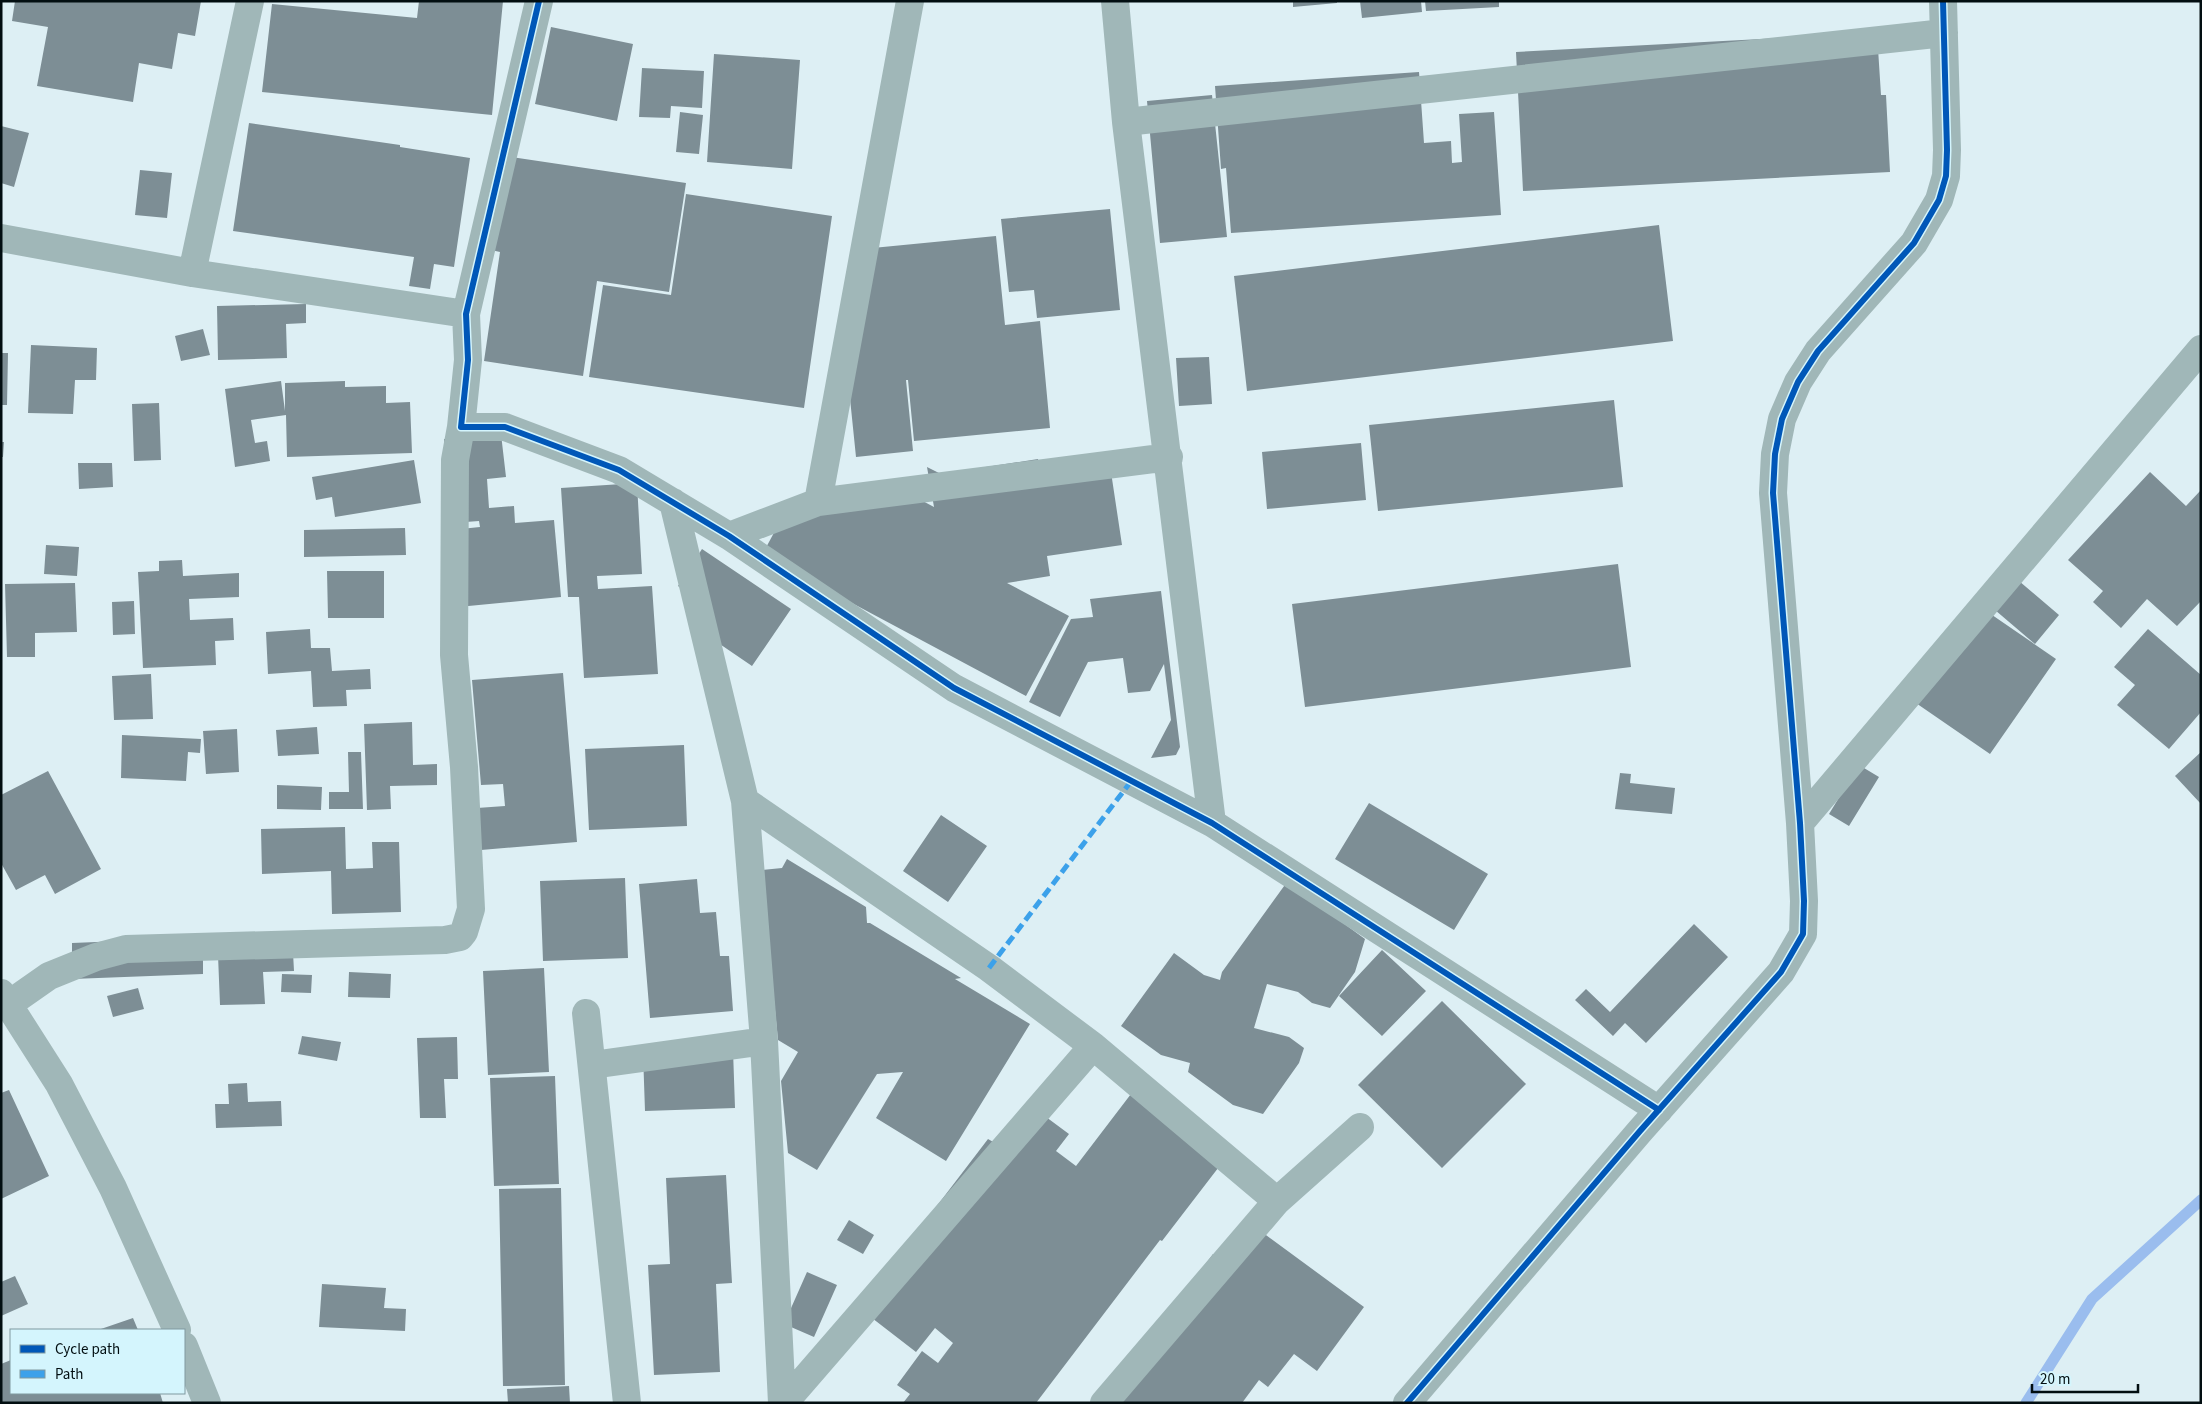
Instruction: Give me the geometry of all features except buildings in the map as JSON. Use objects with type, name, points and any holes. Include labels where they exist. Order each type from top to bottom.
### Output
[{"type":"street","points":[[192,273],[250,1]]},
{"type":"street","points":[[176,1329],[113,1188],[95,1153],[59,1084],[5,999],[50,976],[96,957],[126,949],[445,940],[460,937],[464,932],[471,909],[471,888],[464,766],[454,655],[455,460],[461,427],[468,360],[466,314],[539,1]]},
{"type":"street","points":[[818,502],[910,1]]},
{"type":"street","points":[[1115,1],[1126,122],[1169,457],[1212,823]]},
{"type":"street","points":[[1407,1403],[1780,972],[1803,934],[1804,901],[1800,823],[1773,493],[1775,454],[1782,419],[1798,382],[1818,351],[1914,243],[1939,200],[1946,176],[1943,1]]},
{"type":"street","points":[[1126,122],[1944,33]]},
{"type":"street","points":[[1,238],[192,273],[466,314]]},
{"type":"street","points":[[1800,823],[2201,349]]},
{"type":"street","points":[[461,427],[505,427],[619,470],[729,536],[954,688],[1212,823],[1659,1110]]},
{"type":"street","points":[[729,536],[818,502],[1169,457]]},
{"type":"street","points":[[673,502],[745,801],[764,1041],[783,1403]]},
{"type":"street","points":[[745,801],[989,968],[1093,1046],[1277,1201]]},
{"type":"street","points":[[586,1013],[627,1403]]},
{"type":"street","points":[[592,1065],[764,1041]]},
{"type":"street","points":[[783,1403],[1093,1046]]},
{"type":"street","points":[[1104,1403],[1277,1201],[1360,1127]]},
{"type":"street","points":[[185,1348],[207,1403]]},
{"type":"waterway","points":[[2026,1403],[2092,1299],[2201,1200]]},
{"type":"marked path","points":[[989,968],[1132,780]]},
{"type":"cycle path","points":[[539,1],[466,314],[468,360],[461,427],[505,427],[619,470],[729,536],[954,688],[1212,823],[1659,1110]]},
{"type":"cycle path","points":[[1407,1403],[1640,1131],[1781,972],[1803,934],[1804,901],[1800,823],[1773,493],[1775,454],[1782,419],[1798,382],[1818,351],[1914,243],[1939,200],[1946,176],[1947,150],[1943,1]]}]
